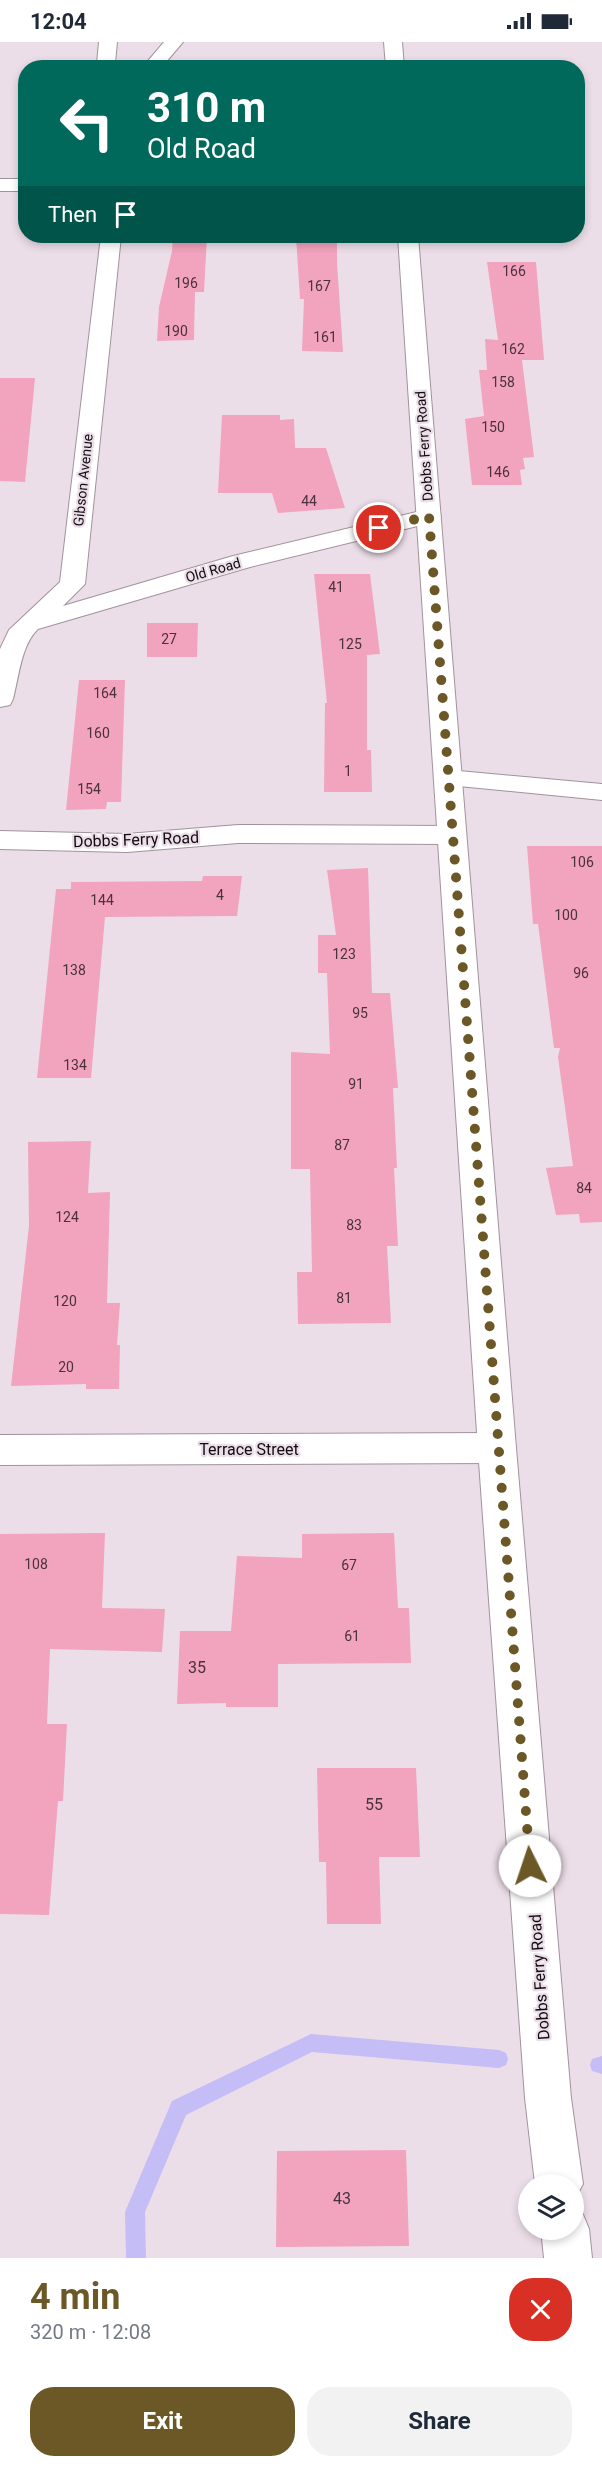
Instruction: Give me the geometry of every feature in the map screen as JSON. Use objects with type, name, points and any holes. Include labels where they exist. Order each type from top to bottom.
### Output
[{"type":"main road","points":[[106,60],[108,42]]},
{"type":"main road","points":[[158,60],[174,42]]},
{"type":"main road","points":[[393,42],[394,60]]},
{"type":"main road","points":[[0,185],[18,185]]},
{"type":"main road","name":"Gibson Avenue","points":[[0,699],[11,654],[22,630],[72,584],[110,243]]},
{"type":"main road","name":"Dobbs Ferry Road","points":[[409,243],[497,1448],[548,2086],[558,2174]]},
{"type":"main road","name":"Old Road","points":[[0,633],[242,561],[429,516]]},
{"type":"main road","points":[[448,778],[602,792]]},
{"type":"main road","name":"Dobbs Ferry Road","points":[[0,840],[127,843],[238,834],[452,835]]},
{"type":"main road","name":"Terrace Street","points":[[0,1450],[497,1448]]},
{"type":"main road","points":[[566,2240],[568,2258]]},
{"type":"building","points":[[173,243],[207,243],[204,292],[195,292],[194,340],[157,341],[159,307]]},
{"type":"building","points":[[296,243],[337,243],[343,352],[302,351],[304,299],[300,299]]},
{"type":"building","points":[[487,262],[536,262],[544,360],[522,360],[534,457],[523,458],[525,469],[520,470],[522,485],[472,485],[465,419],[484,416],[479,370],[487,370],[485,339],[498,340]]},
{"type":"building","points":[[0,378],[35,378],[25,482],[0,481]]},
{"type":"building","points":[[222,415],[280,415],[280,420],[294,419],[295,448],[326,448],[345,508],[278,513],[272,493],[218,493]]},
{"type":"building","points":[[314,574],[370,574],[380,654],[367,655],[367,750],[371,750],[372,792],[324,792],[325,703],[327,703]]},
{"type":"building","points":[[147,623],[198,623],[197,657],[147,657]]},
{"type":"building","points":[[79,680],[125,680],[121,802],[107,802],[106,809],[66,810]]},
{"type":"building","points":[[527,846],[602,846],[602,1222],[580,1223],[579,1214],[556,1215],[546,1168],[573,1166],[558,1057],[560,1048],[554,1048],[538,924],[533,924]]},
{"type":"building","points":[[368,868],[372,993],[390,993],[398,1088],[393,1088],[398,1246],[387,1246],[391,1323],[298,1324],[297,1272],[312,1272],[310,1169],[291,1169],[291,1052],[330,1054],[327,973],[318,973],[318,935],[336,935],[327,870]]},
{"type":"building","points":[[203,876],[242,876],[237,916],[105,917],[91,1078],[37,1078],[56,889],[71,889],[71,882],[202,881]]},
{"type":"building","points":[[91,1141],[88,1193],[110,1192],[107,1303],[120,1303],[117,1345],[120,1345],[119,1389],[86,1389],[86,1384],[11,1386],[29,1226],[28,1142]]},
{"type":"building","points":[[105,1533],[102,1608],[165,1609],[162,1652],[50,1649],[47,1724],[67,1724],[63,1801],[58,1801],[49,1915],[0,1914],[0,1534]]},
{"type":"building","points":[[394,1533],[398,1608],[409,1608],[411,1663],[278,1664],[278,1707],[226,1707],[226,1703],[177,1704],[180,1631],[231,1631],[237,1556],[302,1558],[302,1534]]},
{"type":"building","points":[[317,1768],[416,1768],[420,1857],[379,1857],[381,1924],[327,1924],[326,1862],[319,1862]]},
{"type":"building","points":[[406,2150],[409,2246],[276,2247],[277,2151]]},
{"type":"waterway","points":[[136,2258],[135,2212],[179,2108],[311,2043],[499,2059]]},
{"type":"route","points":[[379,528],[429,516],[530,1866]]}]
